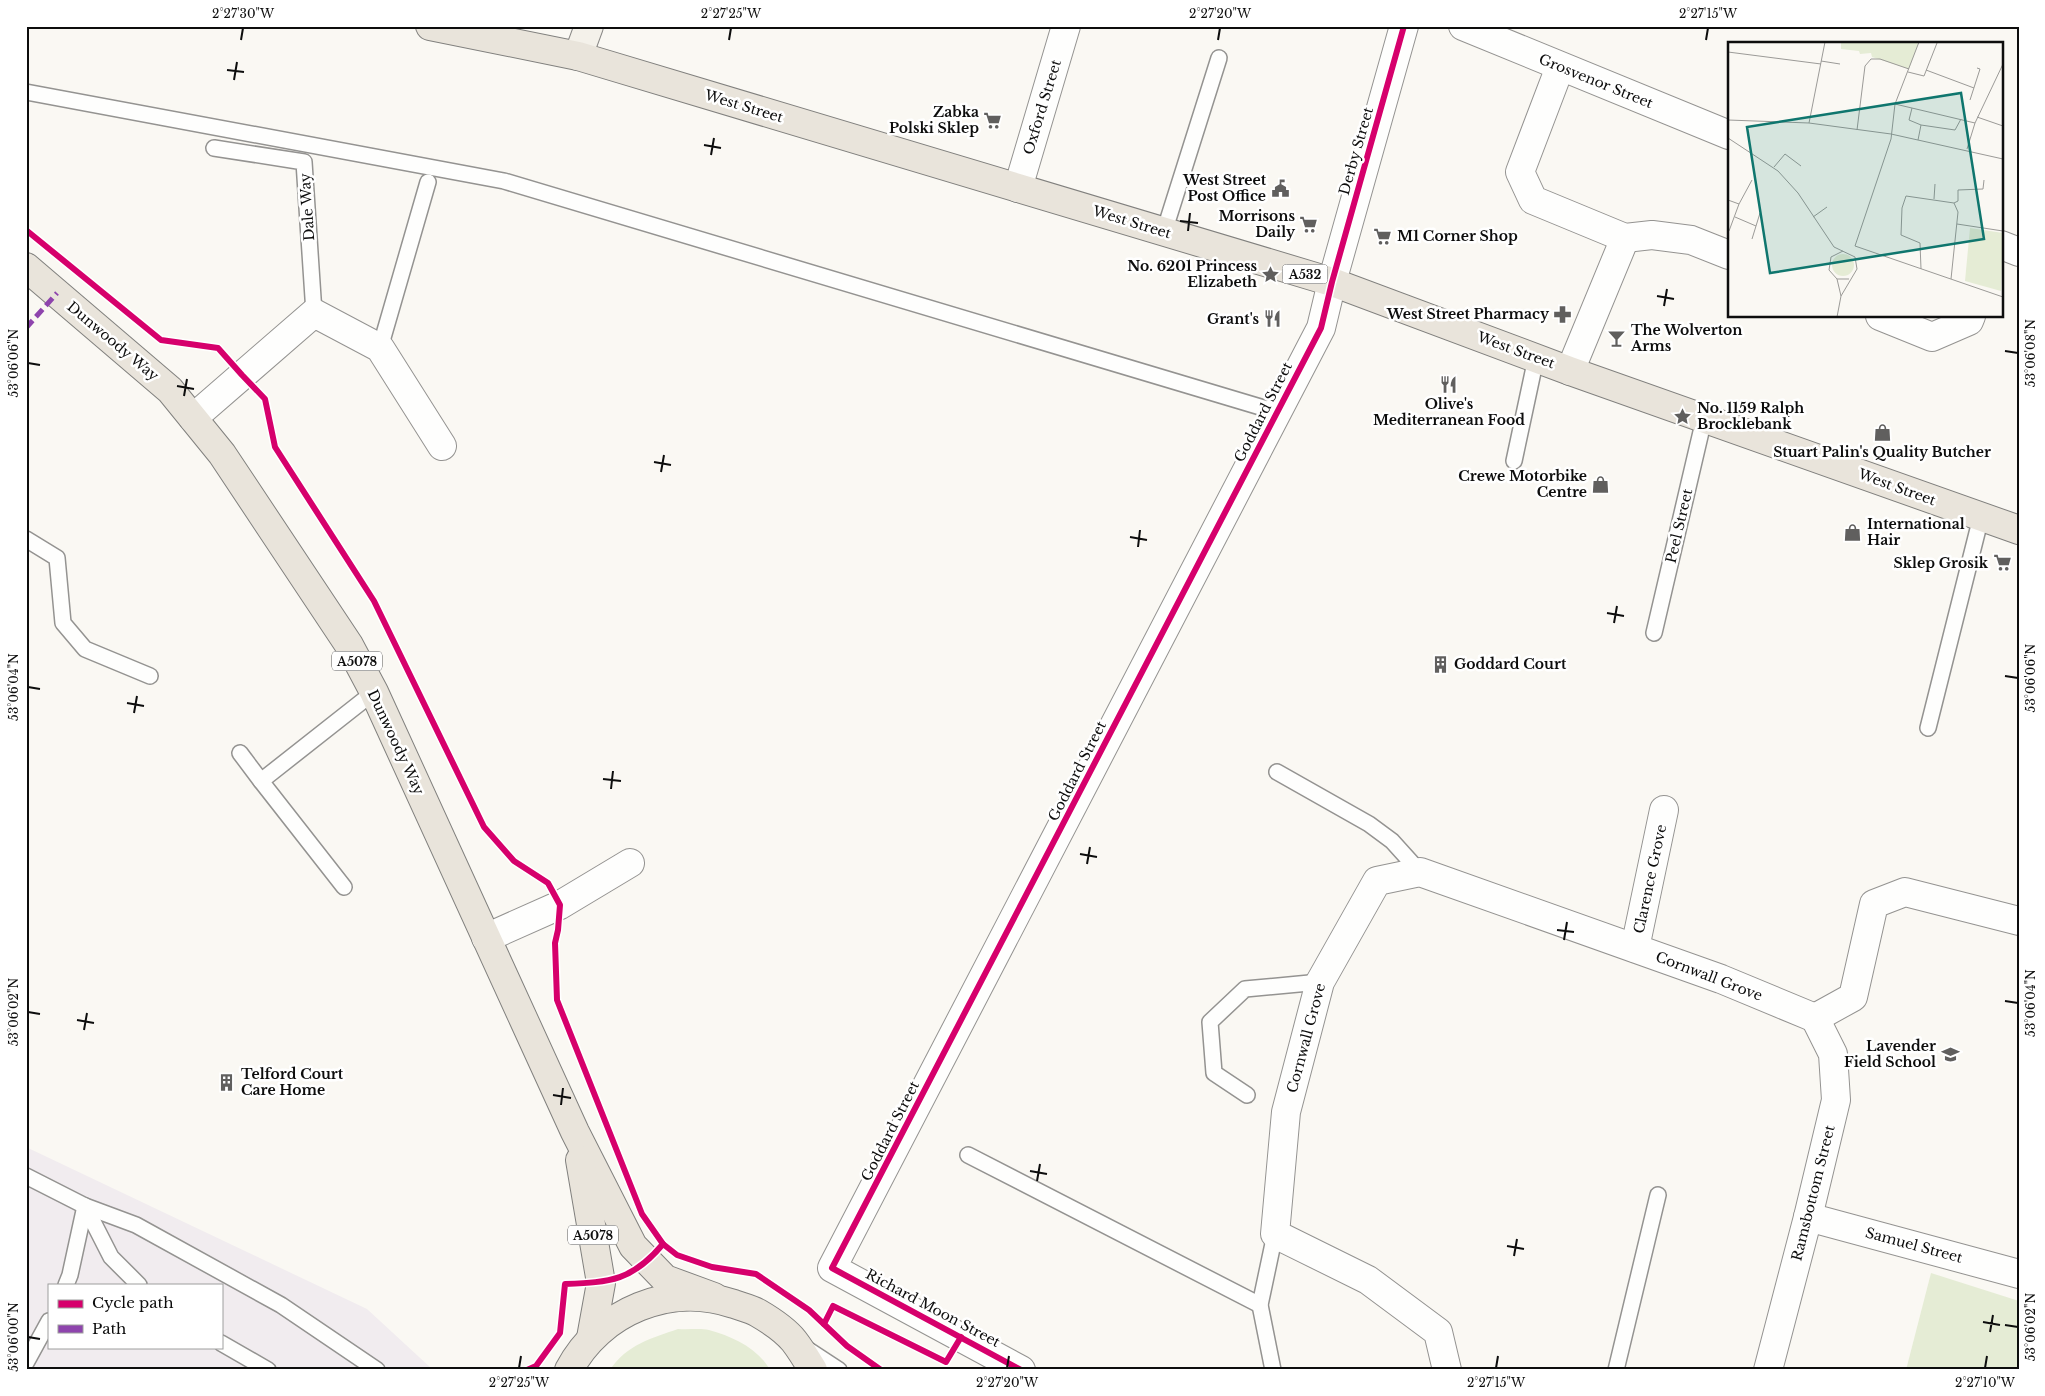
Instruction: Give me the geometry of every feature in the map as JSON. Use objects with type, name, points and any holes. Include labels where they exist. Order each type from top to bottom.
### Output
[{"type":"main road","name":"West Street","points":[[430,26],[578,56],[1332,282],[1704,419],[1981,517],[2018,527]]},
{"type":"main road","name":"Dunwoody Way","points":[[26,267],[170,390],[222,454],[349,646],[374,692],[575,1132],[634,1246],[665,1279],[757,1312],[793,1340],[813,1370]]},
{"type":"main road","name":"Dunwoody Way","points":[[575,1132],[601,1283],[591,1338]]},
{"type":"main road","points":[[569,1370],[591,1338],[626,1311],[669,1297],[714,1297]]},
{"type":"street","points":[[578,56],[589,26]]},
{"type":"street","name":"Oxford Street","points":[[1018,188],[1066,26]]},
{"type":"street","name":"Derby Street","points":[[1332,282],[1404,26]]},
{"type":"street","name":"Grosvenor Street","points":[[1463,26],[1728,135]]},
{"type":"street","points":[[1560,67],[1520,172],[1533,200],[1625,238],[1652,234],[1691,240],[1728,255]]},
{"type":"street","points":[[1570,371],[1625,238]]},
{"type":"street","name":"Goddard Street","points":[[832,1268],[1321,328],[1332,282]]},
{"type":"street","points":[[193,418],[314,313],[380,348],[442,446]]},
{"type":"street","points":[[1885,318],[1932,337],[1969,321],[1970,318]]},
{"type":"street","name":"Clarence Grove","points":[[1635,948],[1664,810]]},
{"type":"street","points":[[486,938],[560,905],[630,863]]},
{"type":"street","name":"Cornwall Grove","points":[[1275,1234],[1286,1112],[1320,982],[1378,881],[1420,872],[1722,979],[1815,1018]]},
{"type":"street","points":[[1815,1018],[1853,997],[1874,904],[1904,892],[2019,920]]},
{"type":"street","name":"Ramsbottom Street","points":[[1768,1370],[1836,1100],[1833,1054],[1815,1018]]},
{"type":"street","name":"Samuel Street","points":[[1808,1217],[2019,1274]]},
{"type":"street","points":[[1275,1234],[1368,1280],[1438,1332],[1447,1370]]},
{"type":"street","name":"Richard Moon Street","points":[[832,1268],[1021,1370]]},
{"type":"lane","points":[[1164,232],[1219,58]]},
{"type":"lane","points":[[26,92],[504,181],[1277,412]]},
{"type":"lane","name":"Dale Way","points":[[214,148],[304,162],[314,313]]},
{"type":"lane","points":[[380,348],[428,182]]},
{"type":"lane","points":[[1514,460],[1536,358]]},
{"type":"lane","name":"Peel Street","points":[[1654,634],[1704,419]]},
{"type":"lane","points":[[1928,728],[1981,517]]},
{"type":"lane","points":[[26,538],[57,558],[63,623],[85,649],[150,676]]},
{"type":"lane","points":[[261,781],[374,692]]},
{"type":"lane","points":[[240,753],[344,887]]},
{"type":"lane","points":[[1277,772],[1369,824],[1392,841],[1420,872]]},
{"type":"lane","points":[[1247,1094],[1214,1074],[1210,1022],[1245,989],[1320,982]]},
{"type":"lane","points":[[968,1155],[1260,1305]]},
{"type":"lane","points":[[26,1176],[85,1206],[136,1225],[282,1304],[377,1370]]},
{"type":"lane","points":[[1616,1370],[1658,1195]]},
{"type":"lane","points":[[66,1284],[85,1206]]},
{"type":"lane","points":[[85,1206],[111,1256],[138,1284]]},
{"type":"lane","points":[[1273,1370],[1260,1305],[1275,1234]]},
{"type":"lane","points":[[26,1363],[48,1323]]},
{"type":"lane","points":[[793,1340],[838,1370]]},
{"type":"lane","points":[[222,1344],[268,1370]]},
{"type":"shaded area","points":[[26,1147],[367,1309],[431,1368],[441,1370],[26,1370]]},
{"type":"green space","points":[[1931,1273],[2019,1301],[2019,1370],[1906,1370]]},
{"type":"green space","points":[[678,1329],[709,1330],[736,1340],[759,1356],[770,1370],[610,1370],[616,1361],[632,1348],[649,1339]]},
{"type":"marked path","points":[[26,328],[57,293]]},
{"type":"cycle path","points":[[1021,1370],[832,1268],[1321,328],[1332,282],[1404,26]]},
{"type":"cycle path","points":[[26,230],[161,340],[218,348],[265,399],[275,447],[374,601],[484,827],[514,861],[548,883],[560,905],[555,943],[557,1000],[642,1214],[663,1244],[677,1255],[712,1267],[756,1274],[809,1310],[847,1346],[881,1370]]},
{"type":"cycle path","points":[[527,1370],[536,1366],[560,1333],[565,1284],[595,1282],[620,1277],[641,1266],[663,1244]]},
{"type":"cycle path","points":[[824,1324],[833,1306],[946,1362],[961,1337]]},
{"type":"place","name":"Zabka Polski Sklep","points":[[993,120]]},
{"type":"place","name":"West Street Post Office","points":[[1280,188]]},
{"type":"place","name":"Morrisons Daily","points":[[1309,224]]},
{"type":"place","name":"M1 Corner Shop","points":[[1383,236]]},
{"type":"place","name":"No. 6201 Princess Elizabeth","points":[[1271,274]]},
{"type":"place","name":"West Street Pharmacy","points":[[1563,314]]},
{"type":"place","name":"Grant's","points":[[1273,319]]},
{"type":"place","name":"The Wolverton Arms","points":[[1617,338]]},
{"type":"place","name":"Olive's Mediterranean Food","points":[[1449,384]]},
{"type":"place","name":"No. 1159 Ralph Brocklebank","points":[[1683,416]]},
{"type":"place","name":"Stuart Palin's Quality Butcher","points":[[1882,432]]},
{"type":"place","name":"Crewe Motorbike Centre","points":[[1601,484]]},
{"type":"place","name":"International Hair","points":[[1853,532]]},
{"type":"place","name":"Sklep Grosik","points":[[2002,563]]},
{"type":"place","name":"Goddard Court","points":[[1440,664]]},
{"type":"place","name":"Lavender Field School","points":[[1950,1054]]},
{"type":"place","name":"Telford Court Care Home","points":[[227,1082]]}]
